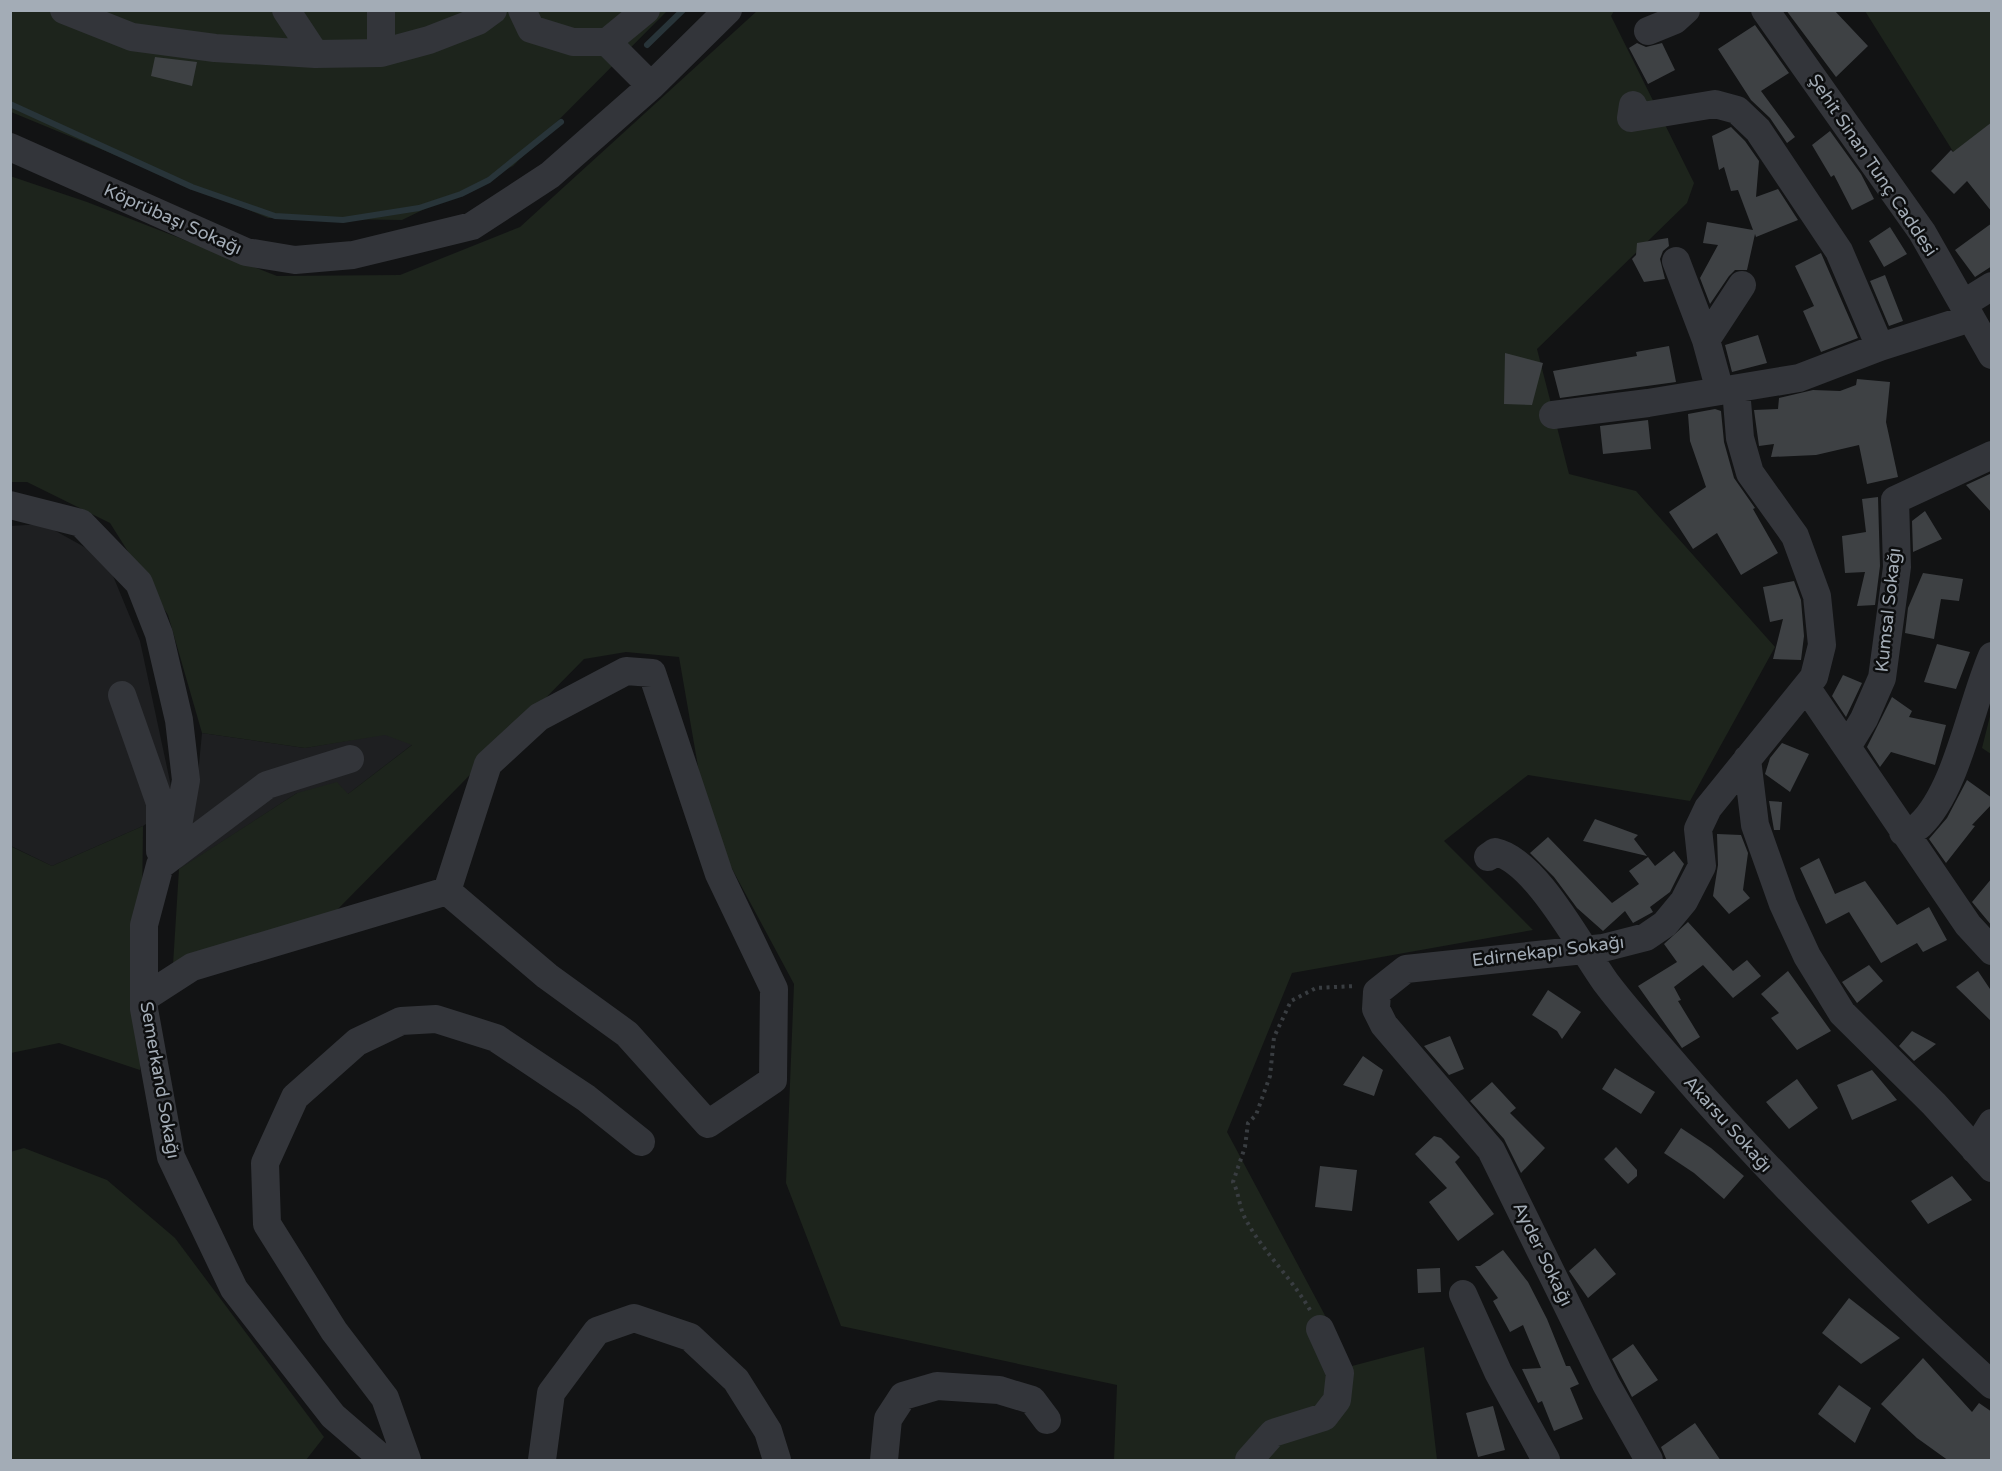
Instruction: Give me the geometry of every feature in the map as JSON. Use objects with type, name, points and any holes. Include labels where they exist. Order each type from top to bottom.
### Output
[{"type":"street","points":[[64,10],[132,37],[215,48],[315,54],[381,53],[429,40],[478,21],[493,10]]},
{"type":"street","points":[[286,10],[315,54]]},
{"type":"street","points":[[381,10],[381,53]]},
{"type":"street","points":[[522,10],[531,29],[573,42],[607,42],[646,10]]},
{"type":"street","name":"Köprübaşı Sokağı","points":[[10,147],[246,252],[295,260],[352,255],[472,226],[550,175],[651,86],[728,10]]},
{"type":"street","points":[[1648,31],[1676,20],[1686,10]]},
{"type":"street","name":"Şehit Sinan Tunç Caddesi","points":[[1765,10],[1922,232],[1992,355]]},
{"type":"street","points":[[607,42],[651,86]]},
{"type":"street","points":[[1633,105],[1631,118],[1715,104],[1737,110],[1758,130],[1839,251],[1880,347]]},
{"type":"street","name":"Edirnekapı Sokağı","points":[[1377,992],[1406,969],[1584,949],[1646,937],[1665,924],[1684,901],[1702,866],[1698,829],[1708,808],[1814,677],[1822,645],[1817,596],[1795,536],[1750,473],[1728,390],[1676,261]]},
{"type":"street","points":[[1706,340],[1742,285]]},
{"type":"street","points":[[1553,415],[1798,378],[1967,311],[1992,286]]},
{"type":"street","name":"Kumsal Sokağı","points":[[1847,747],[1864,719],[1882,678],[1897,567],[1895,500],[1992,455]]},
{"type":"street","name":"Semerkand Sokağı","points":[[10,505],[81,523],[139,584],[159,634],[179,720],[186,780],[178,826],[160,865],[144,925],[144,1009],[171,1157],[234,1289],[333,1416],[384,1461]]},
{"type":"street","points":[[1903,832],[1919,826],[1941,795],[1955,764],[1992,656]]},
{"type":"street","points":[[626,671],[652,673],[718,874],[774,989],[772,1080],[708,1124],[627,1034],[547,976],[447,891],[488,764],[539,717],[626,671]]},
{"type":"street","points":[[1806,687],[1968,925],[1992,951]]},
{"type":"street","points":[[122,695],[160,803],[160,865]]},
{"type":"street","points":[[160,865],[267,785],[350,759]]},
{"type":"street","points":[[1747,759],[1755,825],[1783,904],[1807,956],[1842,1013],[1927,1097],[1983,1159]]},
{"type":"street","name":"Akarsu Sokağı","points":[[1488,857],[1495,852],[1506,854],[1523,867],[1549,898],[1607,984],[1742,1142],[1819,1221],[1992,1385]]},
{"type":"street","points":[[144,998],[192,967],[447,891]]},
{"type":"street","name":"Ayder Sokağı","points":[[1377,992],[1376,1009],[1384,1025],[1491,1150],[1606,1384],[1649,1461]]},
{"type":"street","points":[[407,1461],[385,1398],[334,1331],[267,1224],[265,1163],[295,1097],[357,1042],[401,1021],[436,1019],[496,1038],[586,1098],[642,1142]]},
{"type":"street","points":[[1983,1159],[1992,1123]]},
{"type":"street","points":[[1463,1294],[1498,1372],[1546,1461]]},
{"type":"street","points":[[542,1461],[551,1393],[597,1331],[634,1318],[690,1337],[736,1380],[768,1431],[777,1461]]},
{"type":"street","points":[[1249,1461],[1273,1433],[1324,1417],[1337,1400],[1340,1373],[1320,1329]]},
{"type":"street","points":[[884,1461],[888,1419],[903,1396],[937,1386],[999,1390],[1032,1400],[1047,1420]]},
{"type":"path","points":[[1320,1329],[1296,1286],[1243,1215],[1239,1195],[1233,1182],[1245,1147],[1248,1123],[1256,1116],[1270,1076],[1274,1037],[1291,1001],[1316,988],[1359,986],[1377,992]]},
{"type":"shaded area","points":[[10,11],[667,11],[513,166],[402,220],[268,218],[11,112]]},
{"type":"shaded area","points":[[757,11],[1614,11],[1611,16],[1694,183],[1687,203],[1537,349],[1569,474],[1636,491],[1775,647],[1690,801],[1528,775],[1444,841],[1533,930],[1292,973],[1227,1132],[1352,1366],[1424,1347],[1437,1460],[1114,1460],[1117,1385],[841,1326],[786,1183],[794,984],[708,824],[679,657],[626,652],[584,659],[337,910],[173,965],[179,869],[297,793],[337,782],[348,794],[412,745],[385,735],[305,748],[202,733],[168,615],[110,523],[27,482],[11,482],[10,176],[87,202],[277,276],[400,275],[520,227]]},
{"type":"shaded area","points":[[1865,11],[1991,11],[1991,131],[1954,153]]},
{"type":"shaded area","points":[[43,524],[106,559],[140,641],[175,805],[143,826],[52,866],[11,846],[10,526]]},
{"type":"shaded area","points":[[1991,712],[1991,754],[1982,748]]},
{"type":"shaded area","points":[[202,733],[305,748],[385,734],[413,744],[348,794],[297,793],[180,869],[195,806]]},
{"type":"shaded area","points":[[143,826],[140,1070],[59,1043],[11,1053],[10,846],[52,866]]},
{"type":"shaded area","points":[[24,1148],[107,1180],[175,1238],[324,1437],[306,1460],[11,1460],[10,1152]]},
{"type":"building","points":[[1786,10],[1834,10],[1868,46],[1836,77]]},
{"type":"building","points":[[1755,25],[1789,73],[1761,91],[1795,137],[1787,143],[1770,118],[1751,100],[1718,49]]},
{"type":"building","points":[[1637,43],[1646,47],[1662,43],[1675,70],[1648,84],[1629,48]]},
{"type":"building","points":[[155,57],[197,62],[192,86],[151,76]]},
{"type":"building","points":[[1992,122],[1992,212],[1967,181],[1954,194],[1931,171],[1951,150],[1953,152]]},
{"type":"building","points":[[1731,127],[1745,141],[1759,161],[1756,197],[1778,189],[1798,220],[1756,237],[1755,234],[1747,270],[1735,270],[1710,304],[1700,278],[1718,245],[1703,243],[1707,222],[1753,230],[1738,190],[1731,191],[1724,167],[1719,170],[1712,136]]},
{"type":"building","points":[[1830,131],[1861,174],[1874,199],[1852,210],[1834,175],[1831,177],[1812,145]]},
{"type":"building","points":[[1992,223],[1992,266],[1975,277],[1955,250]]},
{"type":"building","points":[[1890,227],[1907,254],[1884,267],[1869,241]]},
{"type":"building","points":[[1668,238],[1669,246],[1663,251],[1660,259],[1665,279],[1644,282],[1632,259],[1636,255],[1637,243]]},
{"type":"building","points":[[1821,253],[1858,338],[1821,352],[1803,311],[1814,306],[1795,266]]},
{"type":"building","points":[[1885,275],[1903,321],[1889,326],[1870,281]]},
{"type":"building","points":[[1758,335],[1767,363],[1732,372],[1725,345]]},
{"type":"building","points":[[1669,346],[1676,382],[1560,398],[1553,371],[1637,356],[1636,352]]},
{"type":"building","points":[[1505,353],[1543,363],[1532,405],[1504,404]]},
{"type":"building","points":[[1857,379],[1890,382],[1886,422],[1898,477],[1867,484],[1859,445],[1816,455],[1771,457],[1774,444],[1759,446],[1754,410],[1778,409],[1779,398],[1813,390],[1840,391],[1856,385]]},
{"type":"building","points":[[1715,409],[1721,411],[1724,442],[1734,478],[1755,508],[1753,509],[1778,553],[1741,575],[1717,533],[1693,549],[1669,512],[1706,487],[1690,441],[1688,414]]},
{"type":"building","points":[[1648,420],[1651,449],[1603,454],[1600,426]]},
{"type":"building","points":[[1992,473],[1992,513],[1966,485]]},
{"type":"building","points":[[1878,497],[1880,566],[1875,605],[1857,606],[1865,572],[1845,573],[1842,536],[1866,532],[1862,499]]},
{"type":"building","points":[[1925,511],[1942,539],[1913,552],[1912,521]]},
{"type":"building","points":[[1923,573],[1963,579],[1959,601],[1941,599],[1934,639],[1905,633],[1908,608]]},
{"type":"building","points":[[1794,581],[1801,600],[1804,636],[1801,660],[1773,659],[1783,619],[1770,622],[1763,587]]},
{"type":"building","points":[[1937,644],[1970,652],[1956,689],[1924,682]]},
{"type":"building","points":[[1843,675],[1862,683],[1846,717],[1832,696]]},
{"type":"building","points":[[1892,697],[1912,711],[1909,717],[1946,725],[1935,765],[1891,752],[1880,767],[1867,747]]},
{"type":"building","points":[[1782,743],[1809,754],[1790,792],[1765,774],[1770,758]]},
{"type":"building","points":[[1967,780],[1992,798],[1992,804],[1972,825],[1975,826],[1946,863],[1929,839],[1947,818]]},
{"type":"building","points":[[1769,801],[1782,802],[1780,830],[1774,830]]},
{"type":"building","points":[[1595,819],[1638,835],[1634,839],[1647,856],[1583,841]]},
{"type":"building","points":[[1717,834],[1741,835],[1748,853],[1743,890],[1750,898],[1729,914],[1713,896],[1718,865]]},
{"type":"building","points":[[1548,837],[1612,903],[1639,884],[1629,871],[1648,857],[1655,866],[1674,851],[1684,864],[1670,892],[1650,907],[1653,912],[1633,923],[1625,911],[1603,931],[1577,908],[1554,877],[1530,853]]},
{"type":"building","points":[[1819,858],[1835,894],[1865,881],[1897,925],[1929,907],[1947,940],[1923,952],[1917,943],[1881,963],[1849,912],[1826,924],[1800,868]]},
{"type":"building","points":[[1992,878],[1992,926],[1972,902]]},
{"type":"building","points":[[1688,922],[1733,971],[1747,960],[1761,976],[1733,998],[1703,965],[1674,987],[1681,1000],[1678,1001],[1700,1037],[1682,1048],[1638,986],[1677,962],[1664,944]]},
{"type":"building","points":[[1869,965],[1883,981],[1857,1003],[1842,982]]},
{"type":"building","points":[[1788,971],[1831,1031],[1797,1050],[1771,1018],[1779,1013],[1761,994]]},
{"type":"building","points":[[1978,971],[1992,992],[1992,1022],[1956,987]]},
{"type":"building","points":[[1548,990],[1581,1012],[1562,1039],[1557,1031],[1532,1015]]},
{"type":"building","points":[[1912,1031],[1936,1044],[1914,1061],[1899,1046]]},
{"type":"building","points":[[1450,1036],[1464,1069],[1449,1075],[1424,1046]]},
{"type":"building","points":[[1363,1056],[1383,1070],[1374,1096],[1343,1085]]},
{"type":"building","points":[[1615,1068],[1655,1092],[1641,1114],[1602,1089]]},
{"type":"building","points":[[1872,1070],[1897,1100],[1852,1120],[1837,1085]]},
{"type":"building","points":[[1797,1079],[1818,1108],[1789,1129],[1766,1102]]},
{"type":"building","points":[[1492,1082],[1516,1108],[1510,1113],[1545,1148],[1521,1173],[1504,1139],[1470,1101]]},
{"type":"building","points":[[1681,1128],[1711,1148],[1744,1176],[1724,1199],[1694,1173],[1664,1153]]},
{"type":"building","points":[[1434,1136],[1441,1138],[1460,1157],[1455,1162],[1494,1214],[1458,1241],[1429,1202],[1447,1188],[1415,1154]]},
{"type":"building","points":[[1616,1147],[1637,1170],[1637,1176],[1628,1184],[1604,1159]]},
{"type":"building","points":[[1320,1166],[1357,1170],[1352,1211],[1315,1207]]},
{"type":"building","points":[[1952,1176],[1972,1200],[1928,1224],[1911,1201]]},
{"type":"building","points":[[1595,1248],[1616,1274],[1588,1298],[1569,1271]]},
{"type":"building","points":[[1503,1250],[1528,1282],[1547,1319],[1566,1366],[1570,1366],[1579,1384],[1570,1388],[1583,1419],[1554,1431],[1542,1401],[1538,1403],[1522,1369],[1541,1368],[1523,1325],[1510,1332],[1493,1301],[1498,1298],[1475,1266],[1480,1266]]},
{"type":"building","points":[[1440,1268],[1441,1292],[1418,1293],[1417,1269]]},
{"type":"building","points":[[1849,1298],[1900,1338],[1861,1364],[1822,1333]]},
{"type":"building","points":[[1633,1344],[1658,1380],[1632,1397],[1612,1359]]},
{"type":"building","points":[[1923,1358],[1972,1412],[1979,1403],[1992,1412],[1992,1461],[1949,1461],[1917,1438],[1881,1404]]},
{"type":"building","points":[[1839,1385],[1871,1408],[1855,1443],[1818,1414]]},
{"type":"building","points":[[1493,1406],[1505,1450],[1478,1457],[1466,1413]]},
{"type":"building","points":[[1695,1423],[1721,1461],[1667,1461],[1661,1447]]},
{"type":"waterway","points":[[647,45],[683,10]]},
{"type":"waterway","points":[[10,104],[192,187],[275,216],[343,220],[419,208],[461,194],[489,180],[561,122]]}]
